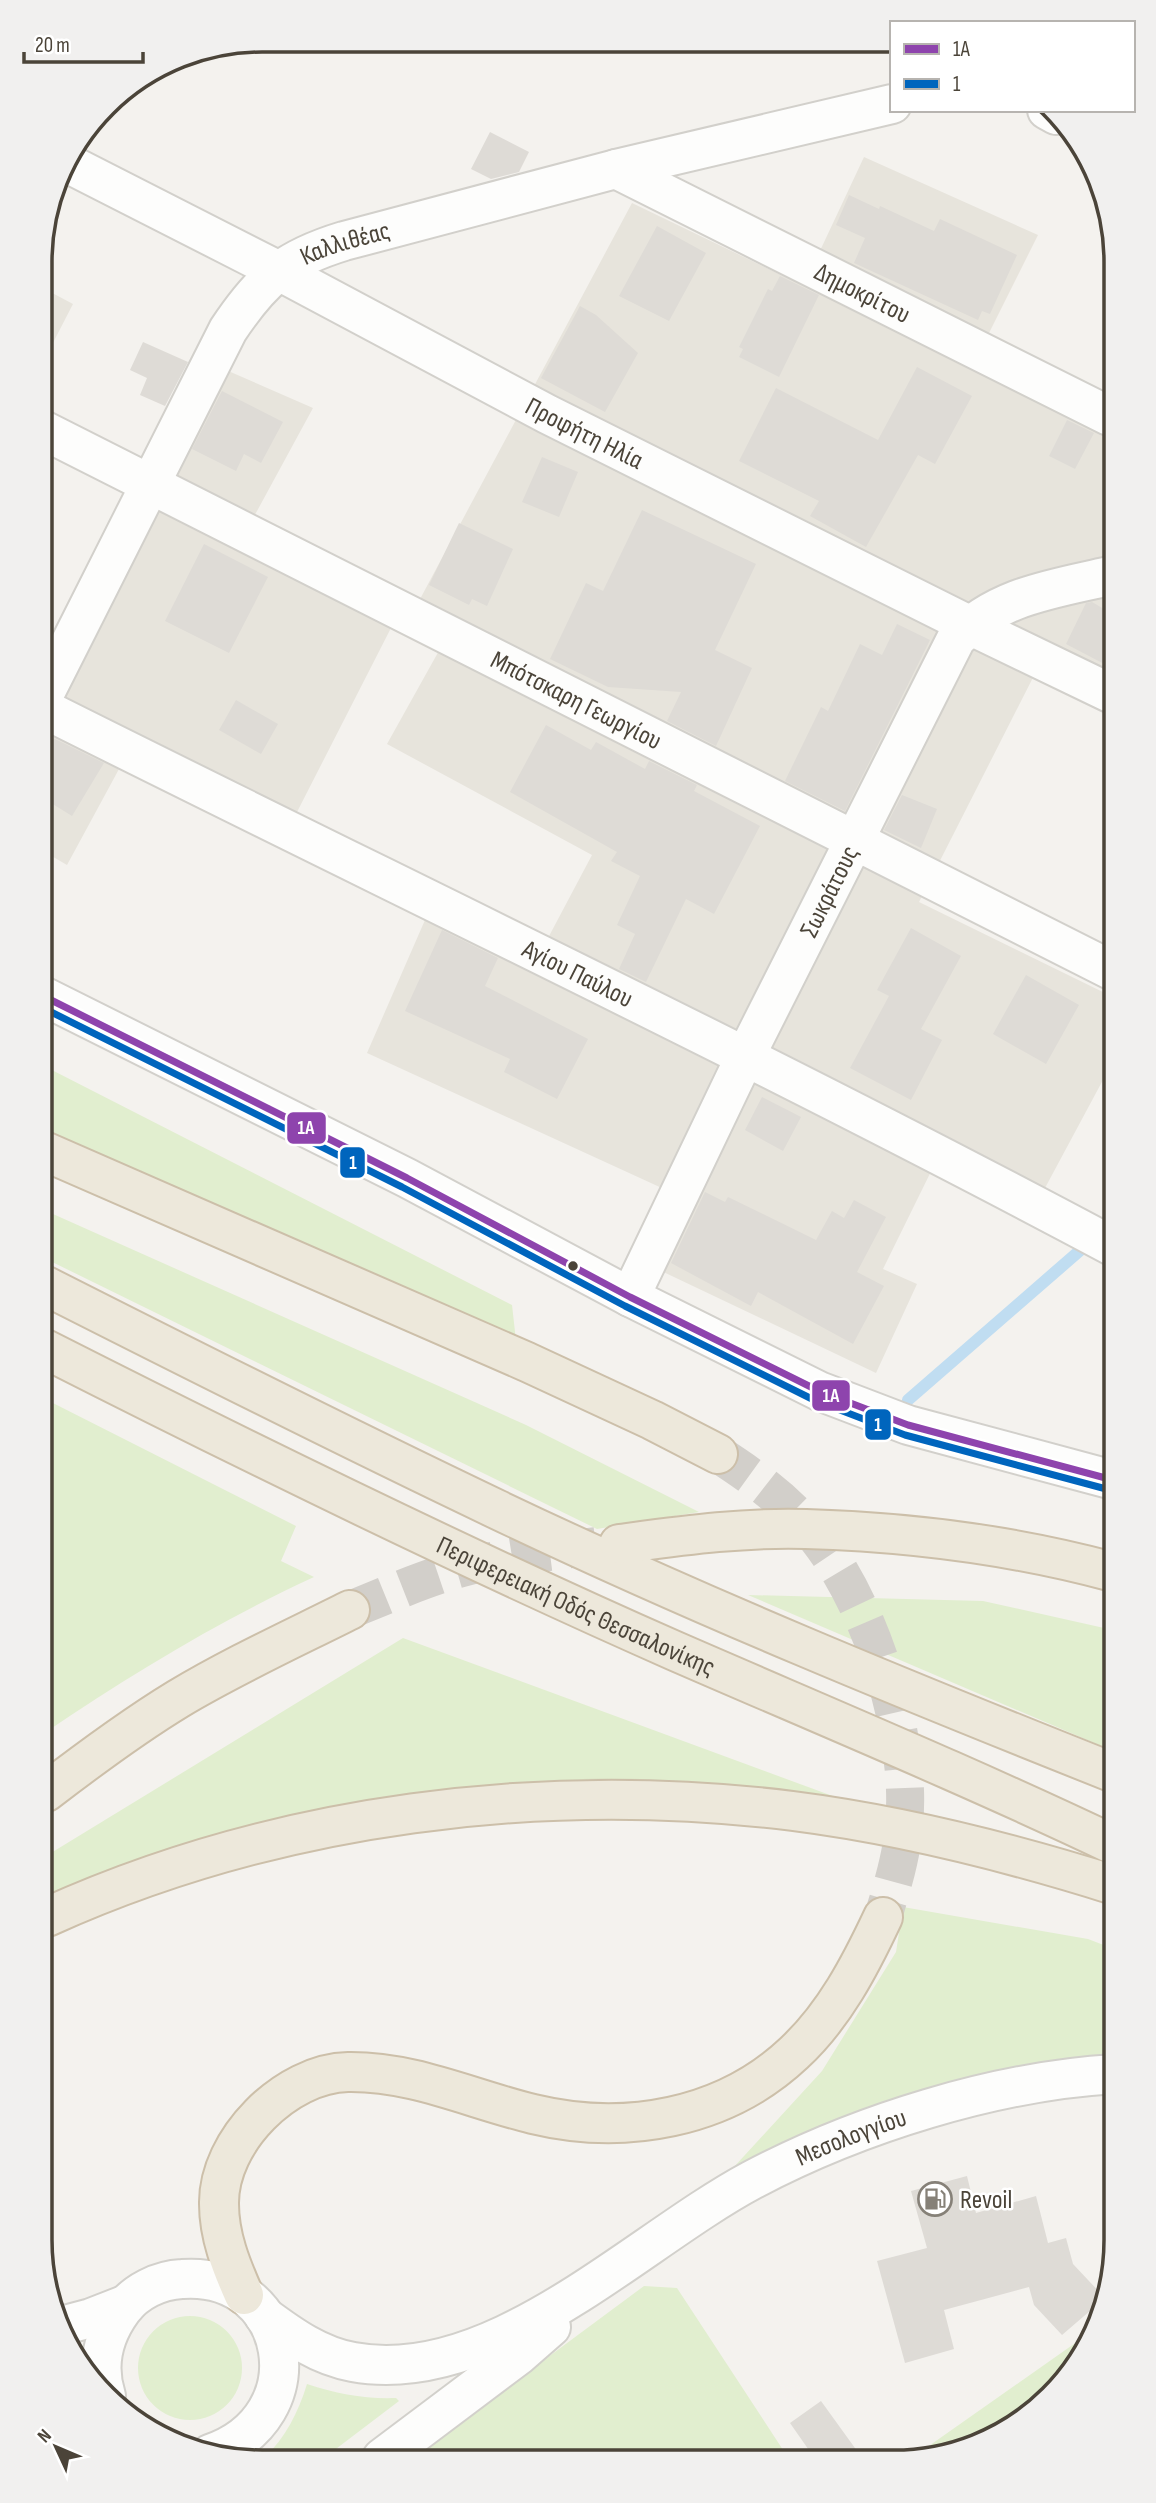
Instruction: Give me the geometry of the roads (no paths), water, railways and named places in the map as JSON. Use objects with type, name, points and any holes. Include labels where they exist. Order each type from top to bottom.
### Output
[{"type":"highway","points":[[53,1155],[527,1362],[718,1454]]},
{"type":"highway","name":"Περιφερειακή Οδός Θεσσαλονίκης","points":[[52,1289],[496,1510],[812,1649],[1103,1769]]},
{"type":"highway","name":"Περιφερειακή Οδός Θεσσαλονίκης","points":[[52,1353],[200,1428],[520,1580],[674,1650],[955,1771],[1103,1840]]},
{"type":"highway","points":[[619,1544],[696,1534],[804,1528],[967,1542],[1027,1552],[1103,1570]]},
{"type":"highway","points":[[52,1787],[112,1742],[178,1699],[233,1668],[350,1610]]},
{"type":"highway","points":[[52,1915],[132,1882],[201,1858],[291,1834],[410,1814],[546,1802],[666,1802],[794,1811],[935,1835],[1037,1860],[1103,1881]]},
{"type":"highway","points":[[254,2306],[229,2261],[221,2228],[219,2202],[225,2170],[239,2141],[255,2120],[296,2086],[319,2077],[345,2072],[374,2073],[411,2078],[533,2114],[576,2122],[653,2122],[689,2112],[729,2097],[767,2075],[794,2053],[840,1997],[866,1954],[883,1917]]},
{"type":"street","name":"Καλλιθέας","points":[[53,678],[228,330],[250,298],[277,270],[318,249],[344,241],[617,169],[890,104]]},
{"type":"street","name":"Προφήτη Ηλία","points":[[76,167],[277,270],[560,420],[1104,690]]},
{"type":"street","name":"Δημοκρίτου","points":[[617,169],[1104,413]]},
{"type":"street","name":"Μπότσκαρη Γεωργίου","points":[[53,435],[1104,966]]},
{"type":"street","name":"Σωκράτους","points":[[630,1297],[745,1057],[949,650],[969,625],[989,611],[1019,598],[1104,577]]},
{"type":"street","name":"Αγίου Παύλου","points":[[53,714],[745,1057],[1031,1202],[1104,1242]]},
{"type":"street","points":[[53,1001],[407,1178],[630,1297],[762,1363],[866,1410],[908,1425],[1103,1478]]},
{"type":"street","name":"Μεσολογγίου","points":[[127,2304],[147,2288],[171,2280],[196,2278],[221,2283],[292,2337],[320,2351],[351,2362],[377,2365],[422,2363],[455,2355],[500,2336],[615,2270],[702,2209],[753,2180],[855,2134],[968,2099],[1034,2084],[1103,2075]]},
{"type":"street","name":"Μεσολογγίου","points":[[393,2450],[519,2355],[615,2270]]},
{"type":"street","points":[[70,2324],[127,2304]]},
{"type":"street","points":[[102,2375],[103,2346],[112,2323],[127,2304]]},
{"type":"street","points":[[228,2447],[250,2433],[266,2413],[276,2390],[279,2364],[275,2339],[254,2306]]},
{"type":"waterway","points":[[908,1400],[1092,1240]]},
{"type":"tunnel","points":[[718,1454],[785,1504],[828,1553],[868,1628],[883,1670],[895,1713],[905,1797],[900,1855],[883,1917]]},
{"type":"tunnel","points":[[350,1610],[462,1568],[511,1557],[596,1546]]},
{"type":"place","name":"Revoil","points":[[935,2199]]}]
